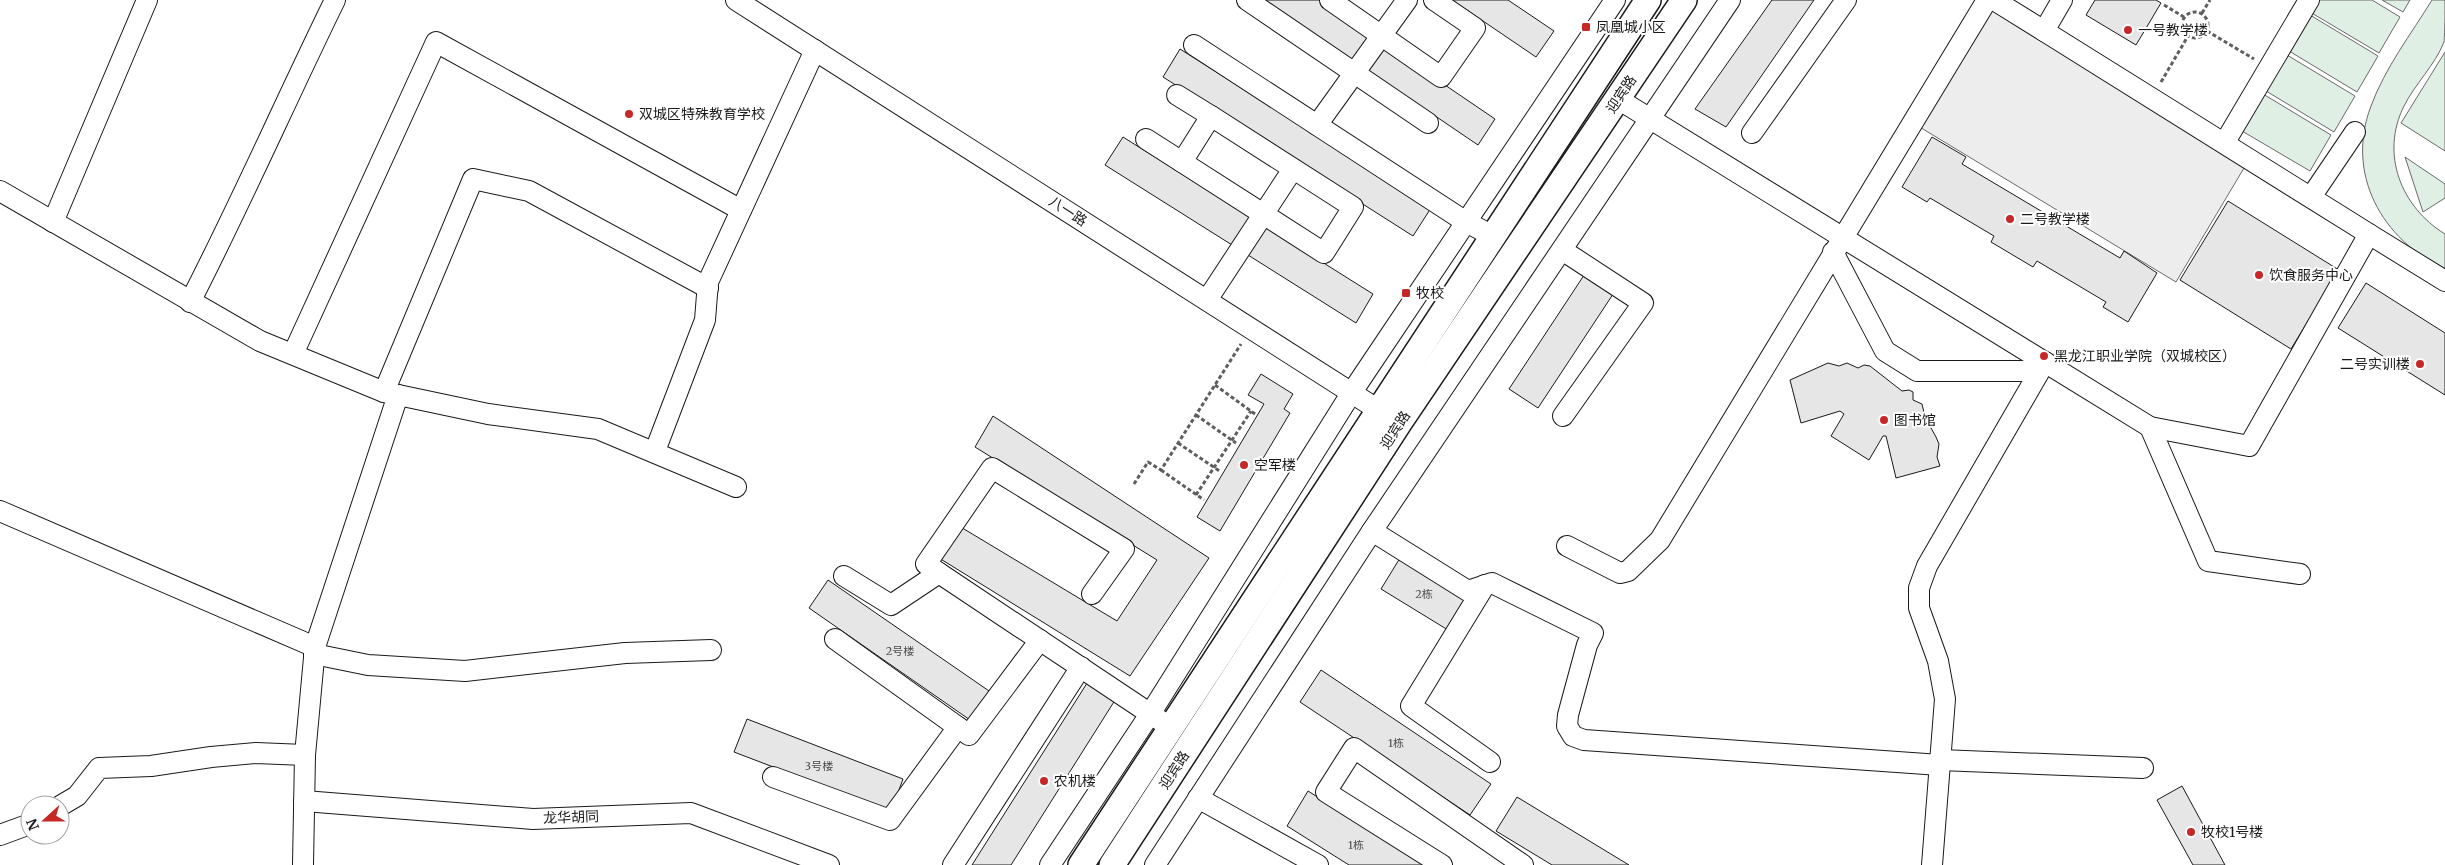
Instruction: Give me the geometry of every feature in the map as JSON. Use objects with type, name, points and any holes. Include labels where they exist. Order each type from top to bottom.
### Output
[{"type":"main road","name":"迎宾路","points":[[1112,865],[1390,417],[1493,236],[1648,0]]},
{"type":"main road","name":"迎宾路","points":[[1080,865],[1172,727],[1390,417],[1618,99],[1684,0]]},
{"type":"street","points":[[53,222],[146,0]]},
{"type":"street","points":[[190,302],[220,244],[282,108],[335,0]]},
{"type":"street","name":"八一路","points":[[736,0],[1390,417]]},
{"type":"street","points":[[1247,0],[1428,122]]},
{"type":"street","points":[[1330,0],[1441,77],[1475,28],[1434,0]]},
{"type":"street","points":[[1317,125],[1407,0]]},
{"type":"street","points":[[1050,865],[1150,714],[1352,392],[1616,0]]},
{"type":"street","points":[[1155,865],[1372,531],[1730,0]]},
{"type":"street","points":[[1567,546],[1620,573],[1628,571],[1660,540],[1987,0]]},
{"type":"street","points":[[1994,0],[2225,142],[2368,234],[2445,280]]},
{"type":"street","points":[[2044,31],[2062,0]]},
{"type":"street","points":[[2225,142],[2308,0]]},
{"type":"street","points":[[1752,133],[1838,3]]},
{"type":"street","points":[[293,354],[436,42],[741,210]]},
{"type":"street","points":[[1194,45],[1466,222],[1493,236]]},
{"type":"street","points":[[655,451],[706,320],[708,282],[815,50]]},
{"type":"street","points":[[1146,139],[1324,253],[1353,207],[1177,95]]},
{"type":"street","points":[[1618,99],[1838,244],[2042,366],[2150,427],[2249,446],[2368,234]]},
{"type":"street","points":[[1182,162],[1211,116]]},
{"type":"street","points":[[2311,197],[2355,132]]},
{"type":"street","points":[[1208,300],[1293,169]]},
{"type":"street","points":[[304,865],[305,755],[315,650],[391,394],[473,179],[529,191],[708,288]]},
{"type":"street","points":[[0,191],[260,341],[391,394],[488,414],[598,429],[655,451],[736,487]]},
{"type":"street","points":[[1838,244],[1885,351],[1917,371],[2042,366]]},
{"type":"street","points":[[1562,250],[1643,303],[1563,416]]},
{"type":"street","points":[[1932,865],[1946,699],[1938,662],[1919,608],[1918,588],[1927,566],[2042,366]]},
{"type":"street","points":[[2150,427],[2208,562],[2300,574]]},
{"type":"street","points":[[1092,594],[1124,550],[992,468],[926,564],[1172,727]]},
{"type":"street","points":[[0,511],[315,650],[368,665],[465,671],[625,653],[711,650]]},
{"type":"street","points":[[1372,531],[1468,591],[1492,583],[1593,633],[1587,646],[1568,715],[1567,726],[1573,736],[1584,740],[1940,763],[2143,768]]},
{"type":"street","points":[[844,576],[891,605],[939,573]]},
{"type":"street","points":[[1485,585],[1411,706],[1490,762]]},
{"type":"street","points":[[834,639],[969,735],[1040,640]]},
{"type":"street","points":[[953,865],[1081,667]]},
{"type":"street","points":[[773,777],[890,820],[958,727]]},
{"type":"street","points":[[1442,865],[1326,792],[1354,748],[1523,865]]},
{"type":"street","points":[[70,800],[77,796],[99,768],[151,766],[211,757],[256,753],[305,755]]},
{"type":"street","points":[[1198,798],[1318,865]]},
{"type":"street","name":"龙华胡同","points":[[304,802],[533,819],[691,813],[829,865]]},
{"type":"street","points":[[0,835],[20,828]]},
{"type":"path","points":[[2202,13],[2210,0]]},
{"type":"path","points":[[2164,5],[2184,17]]},
{"type":"path","points":[[2191,12],[2202,13],[2208,22],[2207,31],[2197,38],[2188,36],[2182,25],[2184,17],[2191,12]]},
{"type":"path","points":[[2207,31],[2268,68]]},
{"type":"path","points":[[2152,98],[2188,36]]},
{"type":"path","points":[[1161,470],[1251,328]]},
{"type":"path","points":[[1215,385],[1255,414]]},
{"type":"path","points":[[1196,495],[1251,410]]},
{"type":"path","points":[[1196,415],[1236,442]]},
{"type":"path","points":[[1178,443],[1221,472]]},
{"type":"path","points":[[1134,484],[1148,462],[1204,500]]},
{"type":"green space","points":[[2318,0],[2372,0],[2400,17],[2379,53],[2310,12]]},
{"type":"green space","points":[[2382,0],[2410,0],[2403,12]]},
{"type":"green space","points":[[2432,0],[2445,0],[2444,42],[2436,59],[2404,106],[2397,124],[2394,142],[2399,178],[2406,194],[2430,223],[2445,234],[2445,269],[2403,241],[2387,223],[2375,202],[2366,180],[2363,156],[2364,131],[2371,106],[2383,78]]},
{"type":"green space","points":[[2310,15],[2378,56],[2357,92],[2289,51]]},
{"type":"green space","points":[[2445,52],[2445,151],[2401,123]]},
{"type":"green space","points":[[2287,55],[2355,96],[2334,132],[2266,91]]},
{"type":"green space","points":[[2263,94],[2331,135],[2310,171],[2242,131]]},
{"type":"green space","points":[[2405,157],[2445,184],[2445,198],[2423,212]]},
{"type":"shaded area","points":[[1987,0],[2250,158],[2176,282],[1913,123]]},
{"type":"building","points":[[1264,0],[1320,0],[1495,119],[1478,145]]},
{"type":"building","points":[[1452,0],[1508,0],[1554,31],[1536,57]]},
{"type":"building","points":[[1772,0],[1814,0],[1726,127],[1695,109]]},
{"type":"building","name":"一号教学楼","points":[[2095,0],[2156,0],[2161,3],[2136,45],[2086,15]]},
{"type":"building","points":[[1180,49],[1431,208],[1413,236],[1163,77]]},
{"type":"building","points":[[1123,137],[1373,294],[1356,323],[1105,165]]},
{"type":"building","name":"二号教学楼","points":[[1932,137],[1966,157],[1962,164],[2120,258],[2124,251],[2157,273],[2128,322],[2103,307],[2106,302],[2037,261],[2033,267],[1991,242],[1994,236],[1930,198],[1927,202],[1902,187]]},
{"type":"building","name":"饮食服务中心","points":[[2228,201],[2339,270],[2291,349],[2180,280]]},
{"type":"building","points":[[1594,260],[1623,279],[1538,408],[1509,389]]},
{"type":"building","name":"二号实训楼","points":[[2366,283],[2445,333],[2445,395],[2338,328]]},
{"type":"building","name":"图书馆","points":[[1828,363],[1839,366],[1847,363],[1858,368],[1864,365],[1870,366],[1902,391],[1909,390],[1913,392],[1913,400],[1922,404],[1925,417],[1939,444],[1937,457],[1940,466],[1896,478],[1886,436],[1883,436],[1869,460],[1831,436],[1844,414],[1840,411],[1801,423],[1790,380]]},
{"type":"building","name":"空军楼","points":[[1261,374],[1293,394],[1284,409],[1290,413],[1220,531],[1197,517],[1264,404],[1248,395]]},
{"type":"building","points":[[993,416],[1209,558],[1130,676],[939,558],[959,526],[1117,621],[1157,560],[975,447]]},
{"type":"building","points":[[1400,558],[1467,598],[1448,630],[1381,589]]},
{"type":"building","points":[[828,580],[992,693],[973,722],[809,608]]},
{"type":"building","points":[[1321,670],[1491,784],[1470,815],[1300,702]]},
{"type":"building","name":"农机楼","points":[[1089,680],[1117,697],[1011,865],[972,865]]},
{"type":"building","points":[[747,719],[903,779],[891,812],[734,752]]},
{"type":"building","name":"牧校1号楼","points":[[2182,786],[2225,865],[2193,865],[2157,800]]},
{"type":"building","points":[[1308,791],[1425,865],[1349,865],[1287,826]]},
{"type":"building","points":[[1517,797],[1629,865],[1552,865],[1496,831]]},
{"type":"place","name":"凤凰城小区","points":[[1586,27]]},
{"type":"place","name":"一号教学楼","points":[[2128,30]]},
{"type":"place","name":"双城区特殊教育学校","points":[[629,114]]},
{"type":"place","name":"二号教学楼","points":[[2010,219]]},
{"type":"place","name":"饮食服务中心","points":[[2259,275]]},
{"type":"place","name":"牧校","points":[[1406,293]]},
{"type":"place","name":"黑龙江职业学院（双城校区）","points":[[2044,356]]},
{"type":"place","name":"二号实训楼","points":[[2420,364]]},
{"type":"place","name":"图书馆","points":[[1884,420]]},
{"type":"place","name":"空军楼","points":[[1244,465]]},
{"type":"place","name":"农机楼","points":[[1044,781]]},
{"type":"place","name":"牧校1号楼","points":[[2191,832]]}]
